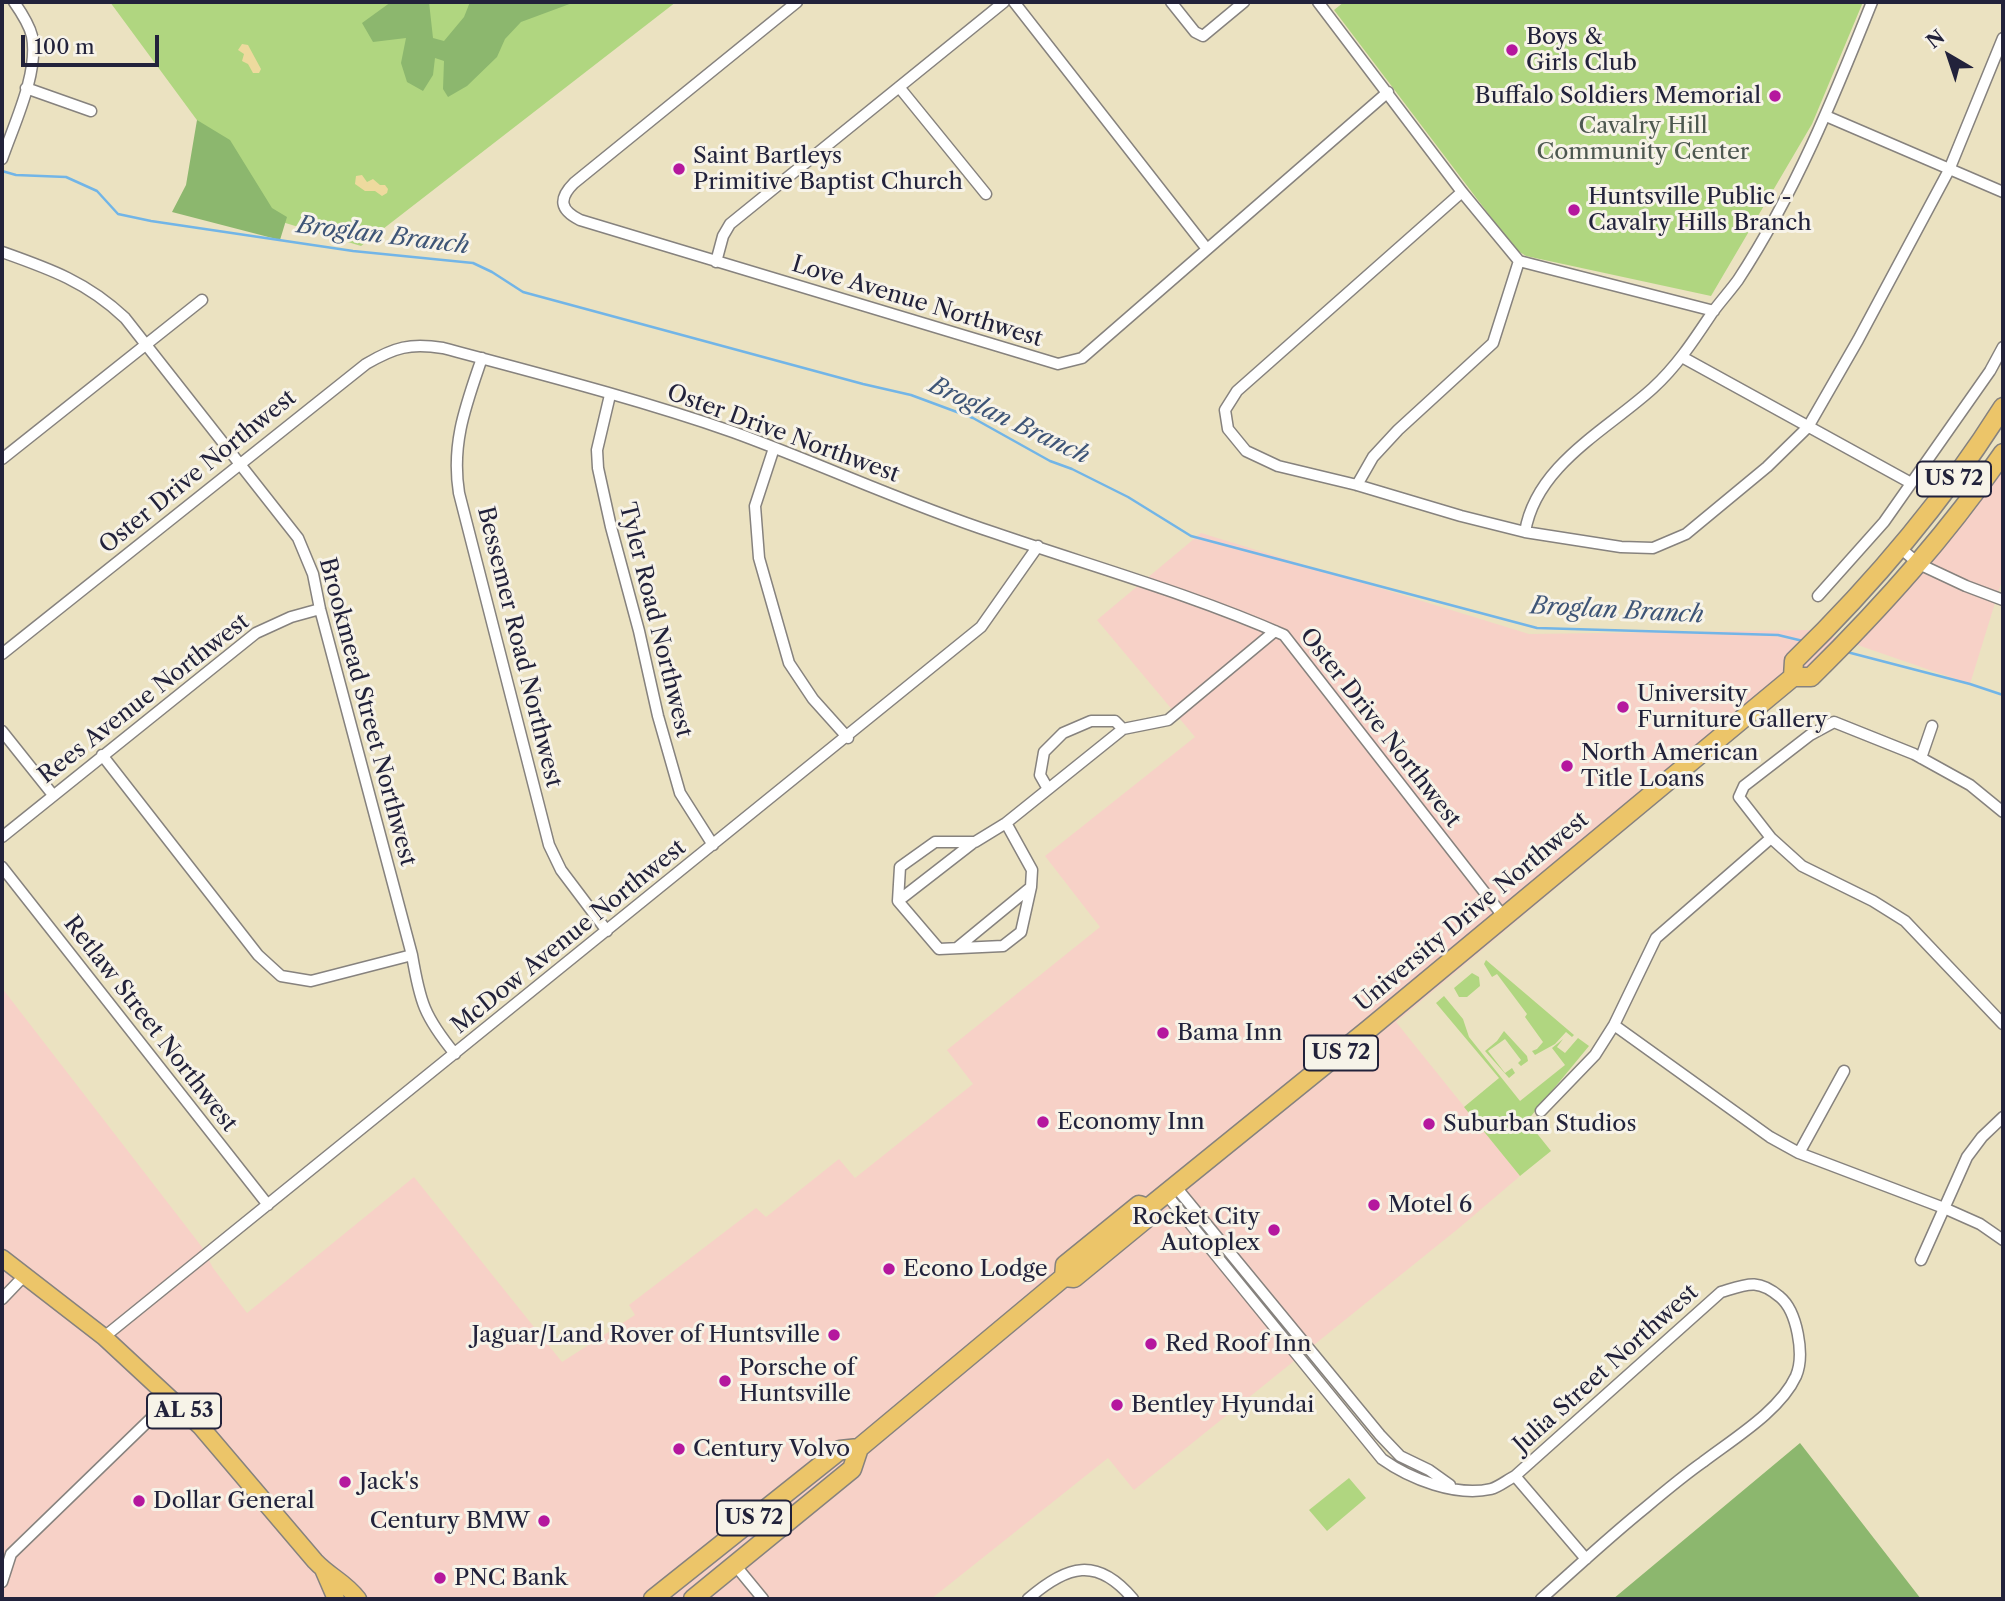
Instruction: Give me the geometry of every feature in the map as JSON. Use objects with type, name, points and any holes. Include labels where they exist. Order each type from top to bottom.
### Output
[{"type":"highway","name":"University Drive Northwest","points":[[1793,677],[1794,660],[1836,620],[1899,547],[1964,466],[2003,407]]},
{"type":"highway","name":"University Drive Northwest","points":[[692,1599],[852,1469],[859,1448],[1064,1277],[1065,1265],[1139,1205],[1148,1208],[1235,1139],[1503,916],[1701,756],[1793,677],[1811,677],[1856,633],[1919,564],[1966,508],[2003,453]]},
{"type":"highway","name":"University Drive Northwest","points":[[653,1599],[840,1450],[859,1448]]},
{"type":"main road","name":"AL 53","points":[[2,1258],[104,1337],[201,1427],[323,1569],[346,1584],[358,1599]]},
{"type":"main road","name":"AL 53","points":[[323,1569],[337,1599]]},
{"type":"street","points":[[2,159],[30,74],[32,40],[26,22],[14,2]]},
{"type":"street","name":"Love Avenue Northwest","points":[[797,2],[574,183],[566,191],[564,202],[568,214],[716,262],[1058,364],[1082,358],[1388,92]]},
{"type":"street","points":[[716,262],[723,236],[730,224],[1004,2]]},
{"type":"street","points":[[1014,2],[1207,249]]},
{"type":"street","points":[[1171,2],[1195,32],[1203,36],[1244,2]]},
{"type":"street","points":[[1318,2],[1462,192],[1519,261],[1714,311]]},
{"type":"street","points":[[1525,531],[1528,514],[1544,485],[1574,454],[1653,388],[1682,358],[1737,281],[1796,179],[1826,116],[1872,2]]},
{"type":"street","points":[[1462,192],[1237,391],[1225,410],[1228,429],[1246,451],[1278,466],[1525,531],[1620,547],[1653,548],[1686,534],[1767,467],[1808,427],[1949,170],[2003,38]]},
{"type":"street","points":[[899,87],[986,194]]},
{"type":"street","points":[[26,88],[91,111]]},
{"type":"street","points":[[1826,116],[2003,192]]},
{"type":"street","name":"Brookmead Street Northwest","points":[[2,252],[81,283],[125,318],[298,538],[313,574],[411,955],[420,1000],[434,1028],[455,1054]]},
{"type":"street","points":[[1357,485],[1373,457],[1398,430],[1493,343],[1519,261]]},
{"type":"street","points":[[2,459],[202,300]]},
{"type":"street","name":"Oster Drive Northwest","points":[[2,654],[330,391],[383,353],[401,347],[428,346],[482,358],[718,427],[994,533],[1038,546],[1284,635],[1503,916]]},
{"type":"street","points":[[1818,596],[1884,522],[1990,371],[2003,347]]},
{"type":"street","name":"Bessemer Road Northwest","points":[[482,358],[459,434],[455,468],[459,493],[550,845],[569,881],[607,931]]},
{"type":"street","points":[[1682,358],[1911,483]]},
{"type":"street","name":"Tyler Road Northwest","points":[[610,395],[597,450],[598,468],[658,716],[680,793],[713,845]]},
{"type":"street","points":[[774,447],[755,506],[759,558],[789,663],[813,699],[848,737]]},
{"type":"street","name":"McDow Avenue Northwest","points":[[104,1337],[981,627],[1038,546]]},
{"type":"street","points":[[1899,547],[1919,564],[2003,600]]},
{"type":"street","name":"Rees Avenue Northwest","points":[[2,837],[256,633],[291,617],[320,609]]},
{"type":"street","points":[[898,901],[975,842],[1006,823],[1123,729],[1168,720],[1275,631]]},
{"type":"street","points":[[1048,789],[1040,775],[1044,752],[1063,733],[1091,721],[1115,721],[1123,729]]},
{"type":"street","points":[[2003,812],[1970,785],[1921,758],[1834,722],[1810,735],[1754,778],[1744,786],[1739,797],[1771,838],[1802,866],[1873,901],[1905,921],[2003,1024]]},
{"type":"street","points":[[1921,758],[1932,726]]},
{"type":"street","points":[[2,731],[53,795]]},
{"type":"street","points":[[103,755],[258,956],[281,975],[311,981],[411,955]]},
{"type":"street","points":[[975,842],[934,842],[900,867],[898,901],[939,949],[1003,946],[1021,932],[1032,870],[1006,823]]},
{"type":"street","points":[[1541,1111],[1595,1055],[1614,1025],[1656,938],[1771,838]]},
{"type":"street","name":"Retlaw Street Northwest","points":[[2,867],[268,1205]]},
{"type":"street","points":[[958,948],[1031,887]]},
{"type":"street","points":[[1614,1025],[1770,1137],[1799,1153],[1980,1223],[2003,1240]]},
{"type":"street","points":[[1799,1153],[1844,1071]]},
{"type":"street","points":[[1921,1261],[1967,1157],[1982,1137],[2003,1117]]},
{"type":"street","name":"Julia Street Northwest","points":[[1171,1190],[1380,1435],[1400,1456],[1429,1470],[1453,1488],[1474,1491],[1493,1489],[1515,1476],[1721,1292],[1745,1284],[1767,1286],[1784,1301],[1795,1322],[1800,1351],[1797,1375],[1780,1399],[1756,1422],[1642,1510],[1541,1599]]},
{"type":"street","points":[[2,1299],[25,1275]]},
{"type":"street","points":[[2,1582],[11,1554],[171,1399]]},
{"type":"street","points":[[1515,1476],[1586,1559]]},
{"type":"street","points":[[734,1565],[763,1599]]},
{"type":"street","points":[[1028,1599],[1059,1575],[1083,1570],[1101,1572],[1124,1588],[1133,1599]]},
{"type":"shaded area","points":[[2003,451],[2003,577],[1970,684],[1849,642]]},
{"type":"shaded area","points":[[1201,533],[1529,634],[1812,630],[1849,642],[1396,1022],[1520,1176],[1134,1490],[1108,1458],[931,1599],[2,1599],[2,988],[202,1247],[213,1268],[247,1313],[414,1177],[562,1362],[635,1315],[629,1305],[756,1208],[766,1217],[839,1159],[855,1178],[973,1084],[947,1050],[1100,927],[1045,856],[1195,737],[1097,620]]},
{"type":"green space","points":[[110,2],[676,2],[361,246],[269,218]]},
{"type":"green space","points":[[391,2],[429,2],[433,38],[444,41],[464,17],[470,2],[575,2],[521,22],[505,39],[497,57],[467,86],[448,97],[443,89],[444,61],[435,58],[433,75],[423,91],[407,82],[401,63],[406,38],[373,42],[362,23]]},
{"type":"green space","name":"Cavalry Hill Community Center","points":[[1344,2],[1863,2],[1812,124],[1711,296],[1526,256],[1515,249],[1334,10]]},
{"type":"green space","points":[[197,120],[230,140],[272,208],[287,217],[280,240],[172,212],[186,185]]},
{"type":"green space","points":[[1486,960],[1574,1035],[1572,1037],[1566,1032],[1555,1044],[1535,1055],[1532,1051],[1543,1042],[1525,1017],[1527,1014],[1497,974],[1492,977],[1484,964]]},
{"type":"green space","points":[[1472,973],[1479,977],[1480,986],[1467,997],[1459,997],[1454,988]]},
{"type":"green space","points":[[1444,996],[1463,1019],[1469,1037],[1520,1101],[1565,1065],[1552,1048],[1563,1039],[1557,1047],[1565,1053],[1578,1038],[1589,1046],[1527,1121],[1551,1151],[1520,1176],[1464,1107],[1499,1078],[1436,1003]]},
{"type":"green space","points":[[1504,1031],[1527,1056],[1528,1061],[1521,1066],[1518,1063],[1521,1060],[1505,1039],[1488,1051],[1505,1073],[1512,1068],[1515,1073],[1509,1078],[1485,1051]]},
{"type":"green space","points":[[1800,1443],[1921,1599],[1613,1599]]},
{"type":"green space","points":[[1349,1478],[1366,1498],[1327,1531],[1309,1510]]},
{"type":"sand","points":[[242,44],[248,45],[261,69],[259,73],[253,73],[248,64],[242,61],[244,54],[238,50]]},
{"type":"sand","points":[[362,175],[367,182],[373,179],[380,185],[385,185],[387,193],[382,196],[375,191],[365,191],[355,184],[356,176]]},
{"type":"waterway","name":"Broglan Branch","points":[[2,171],[16,175],[66,177],[97,191],[118,214],[151,221],[353,251],[473,263],[523,292],[911,395],[973,418],[1050,461],[1128,497],[1191,536],[1537,628],[1778,635],[1803,641]]},
{"type":"waterway","name":"Broglan Branch","points":[[1847,652],[2003,695]]},
{"type":"place","name":"Boys & Girls Club","points":[[1512,50]]},
{"type":"place","name":"Buffalo Soldiers Memorial","points":[[1775,96]]},
{"type":"place","name":"Saint Bartleys Primitive Baptist Church","points":[[679,169]]},
{"type":"place","name":"Huntsville Public - Cavalry Hills Branch","points":[[1574,210]]},
{"type":"place","name":"University Furniture Gallery","points":[[1623,707]]},
{"type":"place","name":"North American Title Loans","points":[[1567,766]]},
{"type":"place","name":"Bama Inn","points":[[1163,1033]]},
{"type":"place","name":"Economy Inn","points":[[1043,1122]]},
{"type":"place","name":"Suburban Studios","points":[[1429,1124]]},
{"type":"place","name":"Motel 6","points":[[1374,1205]]},
{"type":"place","name":"Rocket City Autoplex","points":[[1274,1230]]},
{"type":"place","name":"Econo Lodge","points":[[889,1269]]},
{"type":"place","name":"Jaguar/Land Rover of Huntsville","points":[[834,1335]]},
{"type":"place","name":"Red Roof Inn","points":[[1151,1344]]},
{"type":"place","name":"Porsche of Huntsville","points":[[725,1381]]},
{"type":"place","name":"Bentley Hyundai","points":[[1117,1405]]},
{"type":"place","name":"Century Volvo","points":[[679,1449]]},
{"type":"place","name":"Jack's","points":[[345,1482]]},
{"type":"place","name":"Dollar General","points":[[139,1501]]},
{"type":"place","name":"Century BMW","points":[[544,1521]]},
{"type":"place","name":"PNC Bank","points":[[440,1578]]}]
